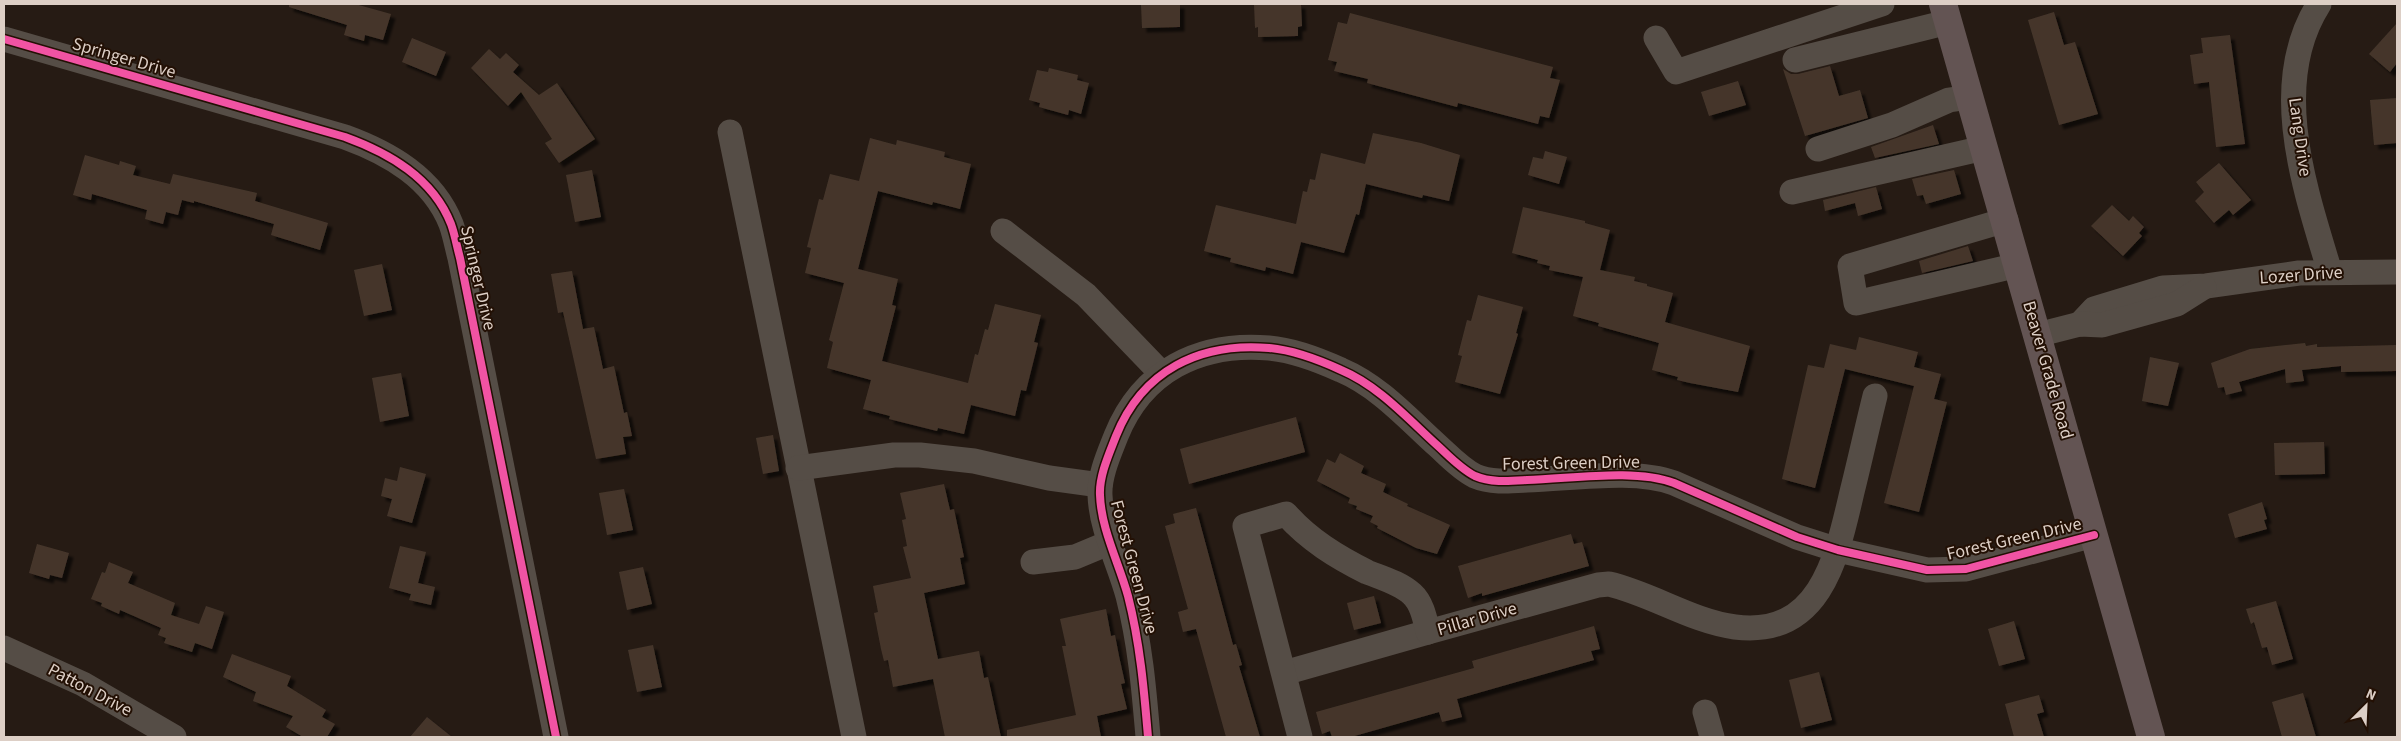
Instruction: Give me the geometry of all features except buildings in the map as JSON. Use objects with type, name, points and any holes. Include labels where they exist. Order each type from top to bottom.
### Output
[{"type":"main road","name":"Beaver Grade Road","points":[[1946,13],[2151,737]]},
{"type":"street","points":[[1656,38],[1676,72],[1817,14],[1878,4]]},
{"type":"street","name":"Lang Drive","points":[[2319,4],[2305,28],[2297,53],[2293,100],[2299,151],[2330,272]]},
{"type":"street","points":[[1795,60],[1946,13]]},
{"type":"street","name":"Springer Drive","points":[[4,39],[345,137],[367,145],[404,166],[420,178],[431,191],[451,225],[460,258],[556,737]]},
{"type":"street","points":[[1818,149],[1892,125],[1949,100],[1970,97]]},
{"type":"street","points":[[730,132],[854,737]]},
{"type":"street","points":[[1792,192],[1984,148]]},
{"type":"street","points":[[2006,220],[1850,266],[1856,303],[2018,265]]},
{"type":"street","points":[[1003,231],[1086,295],[1162,374]]},
{"type":"street","name":"Lozer Drive","points":[[2038,334],[2080,324],[2102,325],[2177,304],[2206,286],[2284,274],[2397,272]]},
{"type":"street","name":"Forest Green Drive","points":[[1148,737],[1142,664],[1136,629],[1102,510],[1100,485],[1125,416],[1138,395],[1162,374],[1183,362],[1218,351],[1253,347],[1286,351],[1335,367],[1364,382],[1384,397],[1459,465],[1477,477],[1516,481],[1625,476],[1654,477],[1704,496],[1797,537],[1838,550],[1916,568],[1953,571],[2094,535]]},
{"type":"street","name":"Pillar Drive","points":[[1300,737],[1245,526],[1286,514],[1295,524],[1339,558],[1396,584],[1412,594],[1418,601],[1428,632],[1598,584],[1609,584],[1714,622],[1752,629],[1770,627],[1789,619],[1806,607],[1816,596],[1838,550],[1875,396]]},
{"type":"street","points":[[798,468],[894,455],[920,455],[974,461],[1049,478],[1100,485]]},
{"type":"street","points":[[1033,562],[1075,557],[1111,542]]},
{"type":"street","points":[[1284,673],[1428,632]]},
{"type":"street","name":"Patton Drive","points":[[4,648],[83,684],[174,737]]},
{"type":"street","points":[[1705,712],[1712,737]]},
{"type":"cycle path","points":[[4,39],[345,137],[393,159],[421,180],[433,193],[451,224],[460,258],[556,737]]},
{"type":"cycle path","points":[[1148,737],[1136,631],[1128,596],[1111,546],[1101,508],[1101,480],[1116,436],[1127,413],[1141,394],[1157,378],[1176,365],[1197,356],[1219,350],[1243,347],[1278,349],[1306,356],[1341,370],[1380,394],[1465,470],[1475,476],[1488,480],[1508,481],[1622,475],[1658,479],[1674,483],[1797,537],[1838,550],[1927,570],[1966,569],[2094,535]]}]
